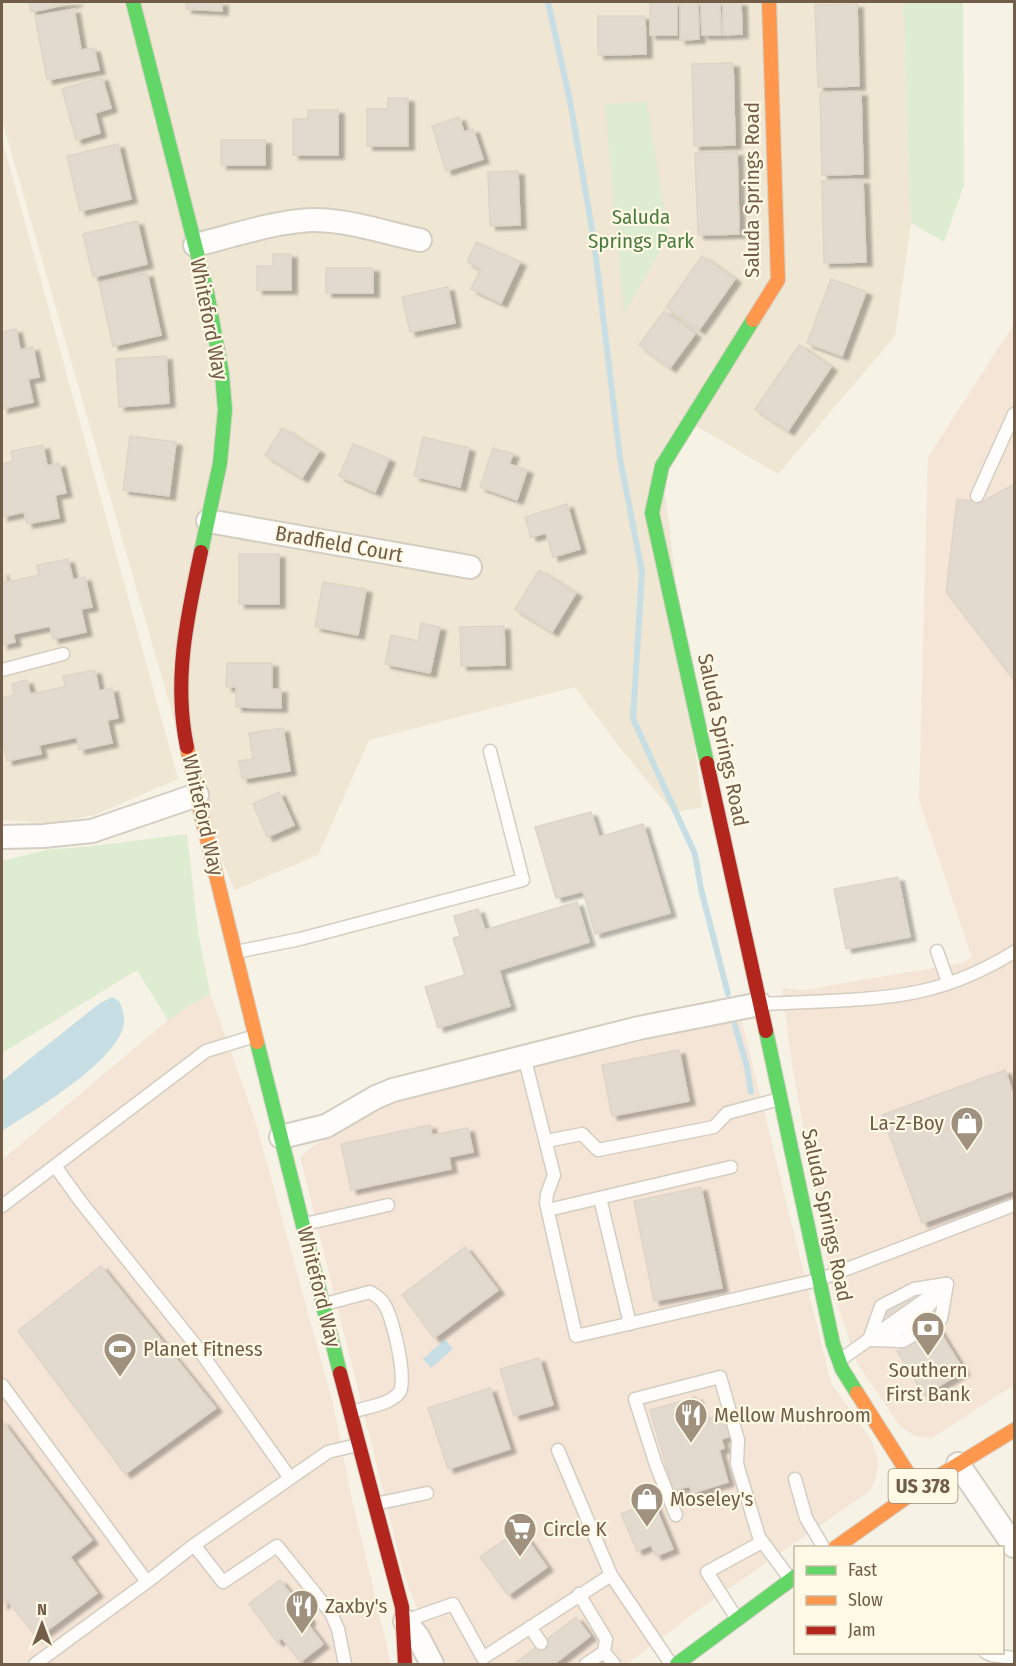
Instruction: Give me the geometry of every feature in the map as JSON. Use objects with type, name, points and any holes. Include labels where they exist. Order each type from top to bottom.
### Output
[{"type":"street","name":"Whiteford Way","points":[[133,2],[216,333],[225,410],[220,463],[188,612],[182,665],[182,701],[186,742],[255,1035],[405,1621],[403,1640],[405,1665]]},
{"type":"street","name":"Saluda Springs Road","points":[[769,2],[778,280],[662,466],[652,513],[781,1099],[818,1280],[839,1361],[918,1489]]},
{"type":"street","points":[[195,246],[290,222],[313,220],[333,221],[420,240]]},
{"type":"street","name":"Bradfield Court","points":[[208,521],[470,567]]},
{"type":"street","points":[[2,837],[92,831],[197,795]]},
{"type":"street","points":[[281,1137],[326,1126],[376,1097],[393,1090],[639,1028],[760,1004]]},
{"type":"street","name":"US 378","points":[[838,1546],[918,1489],[1014,1430]]},
{"type":"street","points":[[958,1464],[1012,1538]]},
{"type":"street","points":[[677,1665],[793,1578]]},
{"type":"street","name":"Whiteford Way","points":[[405,1621],[418,1637],[432,1665]]},
{"type":"lane","points":[[977,496],[1014,414]]},
{"type":"lane","points":[[2,670],[63,654]]},
{"type":"lane","points":[[235,952],[300,939],[523,880],[490,751]]},
{"type":"lane","points":[[937,951],[948,982]]},
{"type":"lane","points":[[760,1004],[889,997],[919,992],[976,972],[1014,952]]},
{"type":"lane","points":[[2,1206],[206,1052],[255,1035]]},
{"type":"lane","points":[[524,1056],[554,1175],[547,1194],[548,1210],[576,1336],[818,1280],[1014,1205]]},
{"type":"lane","points":[[547,1141],[582,1134],[598,1150],[714,1127],[727,1113],[781,1099]]},
{"type":"lane","points":[[55,1166],[197,1347],[290,1478]]},
{"type":"lane","points":[[548,1210],[731,1167]]},
{"type":"lane","points":[[600,1198],[630,1324]]},
{"type":"lane","points":[[303,1225],[388,1205]]},
{"type":"lane","points":[[869,1340],[881,1306],[914,1289],[947,1284]]},
{"type":"lane","points":[[869,1340],[903,1341],[941,1319],[947,1284]]},
{"type":"lane","points":[[839,1361],[947,1284]]},
{"type":"lane","points":[[323,1304],[370,1292],[377,1296],[387,1309],[403,1370],[402,1388],[391,1400],[350,1412]]},
{"type":"lane","points":[[676,1515],[656,1465],[635,1399],[720,1377],[738,1440],[737,1464],[759,1537],[793,1578]]},
{"type":"lane","points":[[2,1385],[147,1582]]},
{"type":"lane","points":[[35,1665],[194,1545],[328,1452],[358,1444]]},
{"type":"lane","points":[[558,1450],[611,1575],[671,1665]]},
{"type":"lane","points":[[795,1479],[806,1518],[823,1546]]},
{"type":"lane","points":[[374,1505],[427,1492]]},
{"type":"lane","points":[[738,1619],[707,1572],[762,1542]]},
{"type":"lane","points":[[194,1545],[223,1582],[276,1546],[331,1613],[338,1629],[345,1665]]},
{"type":"lane","points":[[405,1621],[453,1604],[485,1661],[530,1627],[611,1575]]},
{"type":"lane","points":[[579,1594],[606,1639],[604,1652],[586,1665]]},
{"type":"lane","points":[[530,1627],[542,1643]]},
{"type":"lane","points":[[604,1652],[614,1665]]},
{"type":"lane","points":[[988,1654],[1014,1658]]},
{"type":"shaded area","points":[[2,2],[903,2],[911,223],[895,336],[778,474],[660,405],[689,423],[662,466],[702,807],[674,813],[620,748],[575,687],[369,740],[318,855],[235,890],[201,814],[2,120]]},
{"type":"shaded area","points":[[2,139],[178,779],[94,815],[50,823],[2,820]]},
{"type":"shaded area","points":[[1014,324],[1014,1385],[932,1438],[915,1436],[900,1426],[857,1363],[832,1288],[792,1064],[782,988],[804,990],[962,963],[972,957],[919,800],[928,457]]},
{"type":"shaded area","points":[[210,993],[255,1120],[333,1404],[351,1495],[391,1664],[2,1664],[2,1160],[168,1020]]},
{"type":"shaded area","points":[[741,1018],[831,1383],[872,1441],[878,1462],[876,1478],[870,1491],[701,1608],[627,1664],[438,1664],[404,1575],[300,1157],[313,1146],[393,1099]]},
{"type":"green space","points":[[903,2],[963,2],[964,185],[944,242],[911,223]]},
{"type":"green space","name":"Saluda Springs Park","points":[[647,102],[668,237],[624,313],[605,104]]},
{"type":"green space","points":[[187,834],[198,932],[210,993],[168,1020],[137,970],[2,1053],[2,861],[46,850]]},
{"type":"water","points":[[112,997],[119,1001],[123,1011],[124,1025],[116,1042],[104,1057],[70,1086],[2,1131],[2,1081],[100,1003]]},
{"type":"water","points":[[445,1339],[453,1349],[431,1368],[423,1359]]},
{"type":"building","points":[[29,2],[77,2],[31,12]]},
{"type":"building","points":[[186,2],[222,2],[222,11],[186,9]]},
{"type":"building","points":[[650,2],[677,2],[677,35],[650,35]]},
{"type":"building","points":[[680,2],[698,2],[699,39],[680,40]]},
{"type":"building","points":[[701,2],[720,2],[721,35],[702,35]]},
{"type":"building","points":[[723,2],[741,2],[742,34],[723,35]]},
{"type":"building","points":[[857,4],[859,86],[818,87],[815,5]]},
{"type":"building","points":[[74,9],[81,50],[94,48],[99,70],[47,80],[35,16]]},
{"type":"building","points":[[598,16],[645,16],[646,54],[598,55]]},
{"type":"building","points":[[733,63],[735,145],[694,146],[692,64]]},
{"type":"building","points":[[102,77],[111,108],[95,113],[100,133],[76,140],[62,89]]},
{"type":"building","points":[[861,92],[863,174],[822,175],[820,93]]},
{"type":"building","points":[[388,98],[408,98],[408,146],[367,146],[367,109],[388,109]]},
{"type":"building","points":[[308,110],[338,110],[338,155],[293,155],[293,119],[308,119]]},
{"type":"building","points":[[459,117],[464,132],[473,129],[483,159],[446,171],[432,126]]},
{"type":"building","points":[[221,140],[265,140],[265,165],[221,165]]},
{"type":"building","points":[[118,144],[131,199],[80,211],[67,156]]},
{"type":"building","points":[[737,152],[739,234],[698,235],[695,153]]},
{"type":"building","points":[[518,171],[520,225],[490,226],[488,172]]},
{"type":"building","points":[[863,180],[866,262],[824,263],[822,181]]},
{"type":"building","points":[[137,221],[147,264],[93,277],[83,234]]},
{"type":"building","points":[[476,242],[520,262],[501,303],[471,289],[481,269],[467,262]]},
{"type":"building","points":[[273,254],[291,254],[291,290],[257,290],[257,266],[273,266]]},
{"type":"building","points":[[702,256],[735,279],[699,330],[666,307]]},
{"type":"building","points":[[326,268],[373,268],[373,293],[326,293]]},
{"type":"building","points":[[147,273],[161,335],[113,346],[99,283]]},
{"type":"building","points":[[831,279],[866,292],[842,356],[807,343]]},
{"type":"building","points":[[448,287],[455,323],[410,332],[402,297]]},
{"type":"building","points":[[664,311],[695,334],[670,368],[639,345]]},
{"type":"building","points":[[16,329],[20,350],[33,347],[39,377],[28,379],[33,402],[2,409],[2,332]]},
{"type":"building","points":[[799,345],[831,367],[788,431],[755,409]]},
{"type":"building","points":[[166,356],[169,403],[119,407],[116,359]]},
{"type":"building","points":[[282,428],[319,451],[302,478],[265,455]]},
{"type":"building","points":[[130,436],[176,442],[169,496],[123,490]]},
{"type":"building","points":[[423,437],[469,448],[460,487],[414,476]]},
{"type":"building","points":[[353,444],[389,459],[375,492],[339,476]]},
{"type":"building","points":[[43,445],[47,466],[59,463],[66,493],[55,495],[59,518],[27,524],[24,512],[2,517],[2,464],[13,461],[11,451]]},
{"type":"building","points":[[493,448],[513,454],[509,464],[527,470],[517,500],[480,487]]},
{"type":"building","points":[[1014,484],[1014,680],[946,592],[957,499],[982,502]]},
{"type":"building","points":[[567,504],[580,549],[553,557],[546,533],[531,537],[525,517]]},
{"type":"building","points":[[239,554],[279,554],[279,604],[239,604]]},
{"type":"building","points":[[68,559],[73,580],[85,577],[92,607],[81,609],[86,632],[53,639],[50,626],[13,634],[15,642],[2,645],[2,571],[4,583],[39,575],[37,565]]},
{"type":"building","points":[[539,570],[576,593],[552,632],[515,609]]},
{"type":"building","points":[[323,582],[366,589],[358,635],[315,627]]},
{"type":"building","points":[[421,623],[440,627],[430,673],[385,664],[391,635],[418,641]]},
{"type":"building","points":[[504,626],[505,665],[461,666],[460,627]]},
{"type":"building","points":[[227,663],[272,663],[272,689],[281,689],[281,708],[236,707],[236,687],[226,687]]},
{"type":"building","points":[[95,670],[99,691],[112,688],[118,718],[107,720],[112,743],[79,750],[77,737],[39,745],[41,754],[7,761],[4,747],[2,747],[2,698],[14,695],[12,684],[27,680],[30,694],[65,687],[63,676]]},
{"type":"building","points":[[283,728],[290,771],[242,779],[239,761],[253,759],[249,733]]},
{"type":"building","points":[[279,792],[294,825],[267,837],[253,804]]},
{"type":"building","points":[[591,812],[599,837],[643,824],[670,913],[595,934],[583,891],[556,898],[535,827]]},
{"type":"building","points":[[898,877],[910,937],[846,949],[834,889]]},
{"type":"building","points":[[577,902],[589,942],[499,970],[510,1006],[438,1028],[425,987],[465,975],[453,938],[460,936],[454,916],[478,909],[485,930]]},
{"type":"building","points":[[679,1050],[689,1101],[612,1116],[602,1065]]},
{"type":"building","points":[[1005,1070],[1014,1097],[1014,1190],[922,1223],[882,1115]]},
{"type":"building","points":[[430,1125],[432,1135],[468,1128],[473,1152],[449,1157],[451,1169],[351,1190],[341,1144]]},
{"type":"building","points":[[701,1187],[722,1288],[654,1301],[634,1201]]},
{"type":"building","points":[[465,1247],[498,1290],[434,1338],[402,1295]]},
{"type":"building","points":[[101,1266],[216,1408],[125,1474],[18,1331]]},
{"type":"building","points":[[907,1297],[929,1332],[937,1327],[964,1371],[924,1395],[897,1351],[906,1346],[884,1311]]},
{"type":"building","points":[[539,1358],[553,1405],[514,1416],[500,1369]]},
{"type":"building","points":[[490,1388],[510,1449],[448,1469],[428,1408]]},
{"type":"building","name":"Mellow Mushroom","points":[[696,1397],[703,1420],[725,1414],[732,1436],[721,1439],[724,1448],[719,1450],[728,1482],[692,1493],[690,1486],[673,1490],[650,1410]]},
{"type":"building","points":[[2,1421],[92,1540],[70,1557],[97,1593],[37,1638],[7,1600],[2,1605]]},
{"type":"building","points":[[653,1501],[673,1549],[656,1556],[651,1545],[637,1551],[621,1514]]},
{"type":"building","points":[[520,1529],[547,1567],[508,1595],[480,1557]]},
{"type":"building","points":[[280,1580],[310,1620],[307,1623],[323,1644],[300,1662],[282,1638],[277,1642],[249,1604]]},
{"type":"building","points":[[576,1617],[590,1636],[554,1664],[514,1664]]},
{"type":"waterway","points":[[548,2],[570,101],[594,241],[620,458],[642,572],[633,719],[695,854],[701,889],[728,994]]},
{"type":"waterway","points":[[735,1025],[747,1067],[751,1092]]},
{"type":"traffic: fast","points":[[133,2],[207,292],[222,374],[225,410],[220,463],[201,552]]},
{"type":"traffic: fast","points":[[707,763],[652,513],[662,466],[753,320]]},
{"type":"traffic: fast","points":[[766,1031],[833,1344],[842,1369],[857,1393]]},
{"type":"traffic: fast","points":[[257,1042],[340,1373]]},
{"type":"traffic: fast","points":[[677,1664],[794,1577]]},
{"type":"traffic: slow","points":[[753,320],[778,280],[769,2]]},
{"type":"traffic: slow","points":[[187,747],[201,814],[257,1042]]},
{"type":"traffic: slow","points":[[857,1393],[918,1489]]},
{"type":"traffic: slow","points":[[838,1546],[918,1489],[1014,1430]]},
{"type":"traffic: jam","points":[[187,747],[181,698],[182,673],[187,625],[201,552]]},
{"type":"traffic: jam","points":[[707,763],[766,1031]]},
{"type":"traffic: jam","points":[[340,1373],[402,1607],[405,1664]]},
{"type":"place","name":"La-Z-Boy","points":[[967,1152]]},
{"type":"place","name":"Southern First Bank","points":[[928,1357]]},
{"type":"place","name":"Planet Fitness","points":[[120,1378]]},
{"type":"place","name":"Mellow Mushroom","points":[[691,1444]]},
{"type":"place","name":"Moseley's","points":[[647,1528]]},
{"type":"place","name":"Circle K","points":[[520,1558]]},
{"type":"place","name":"Zaxby's","points":[[302,1635]]}]
